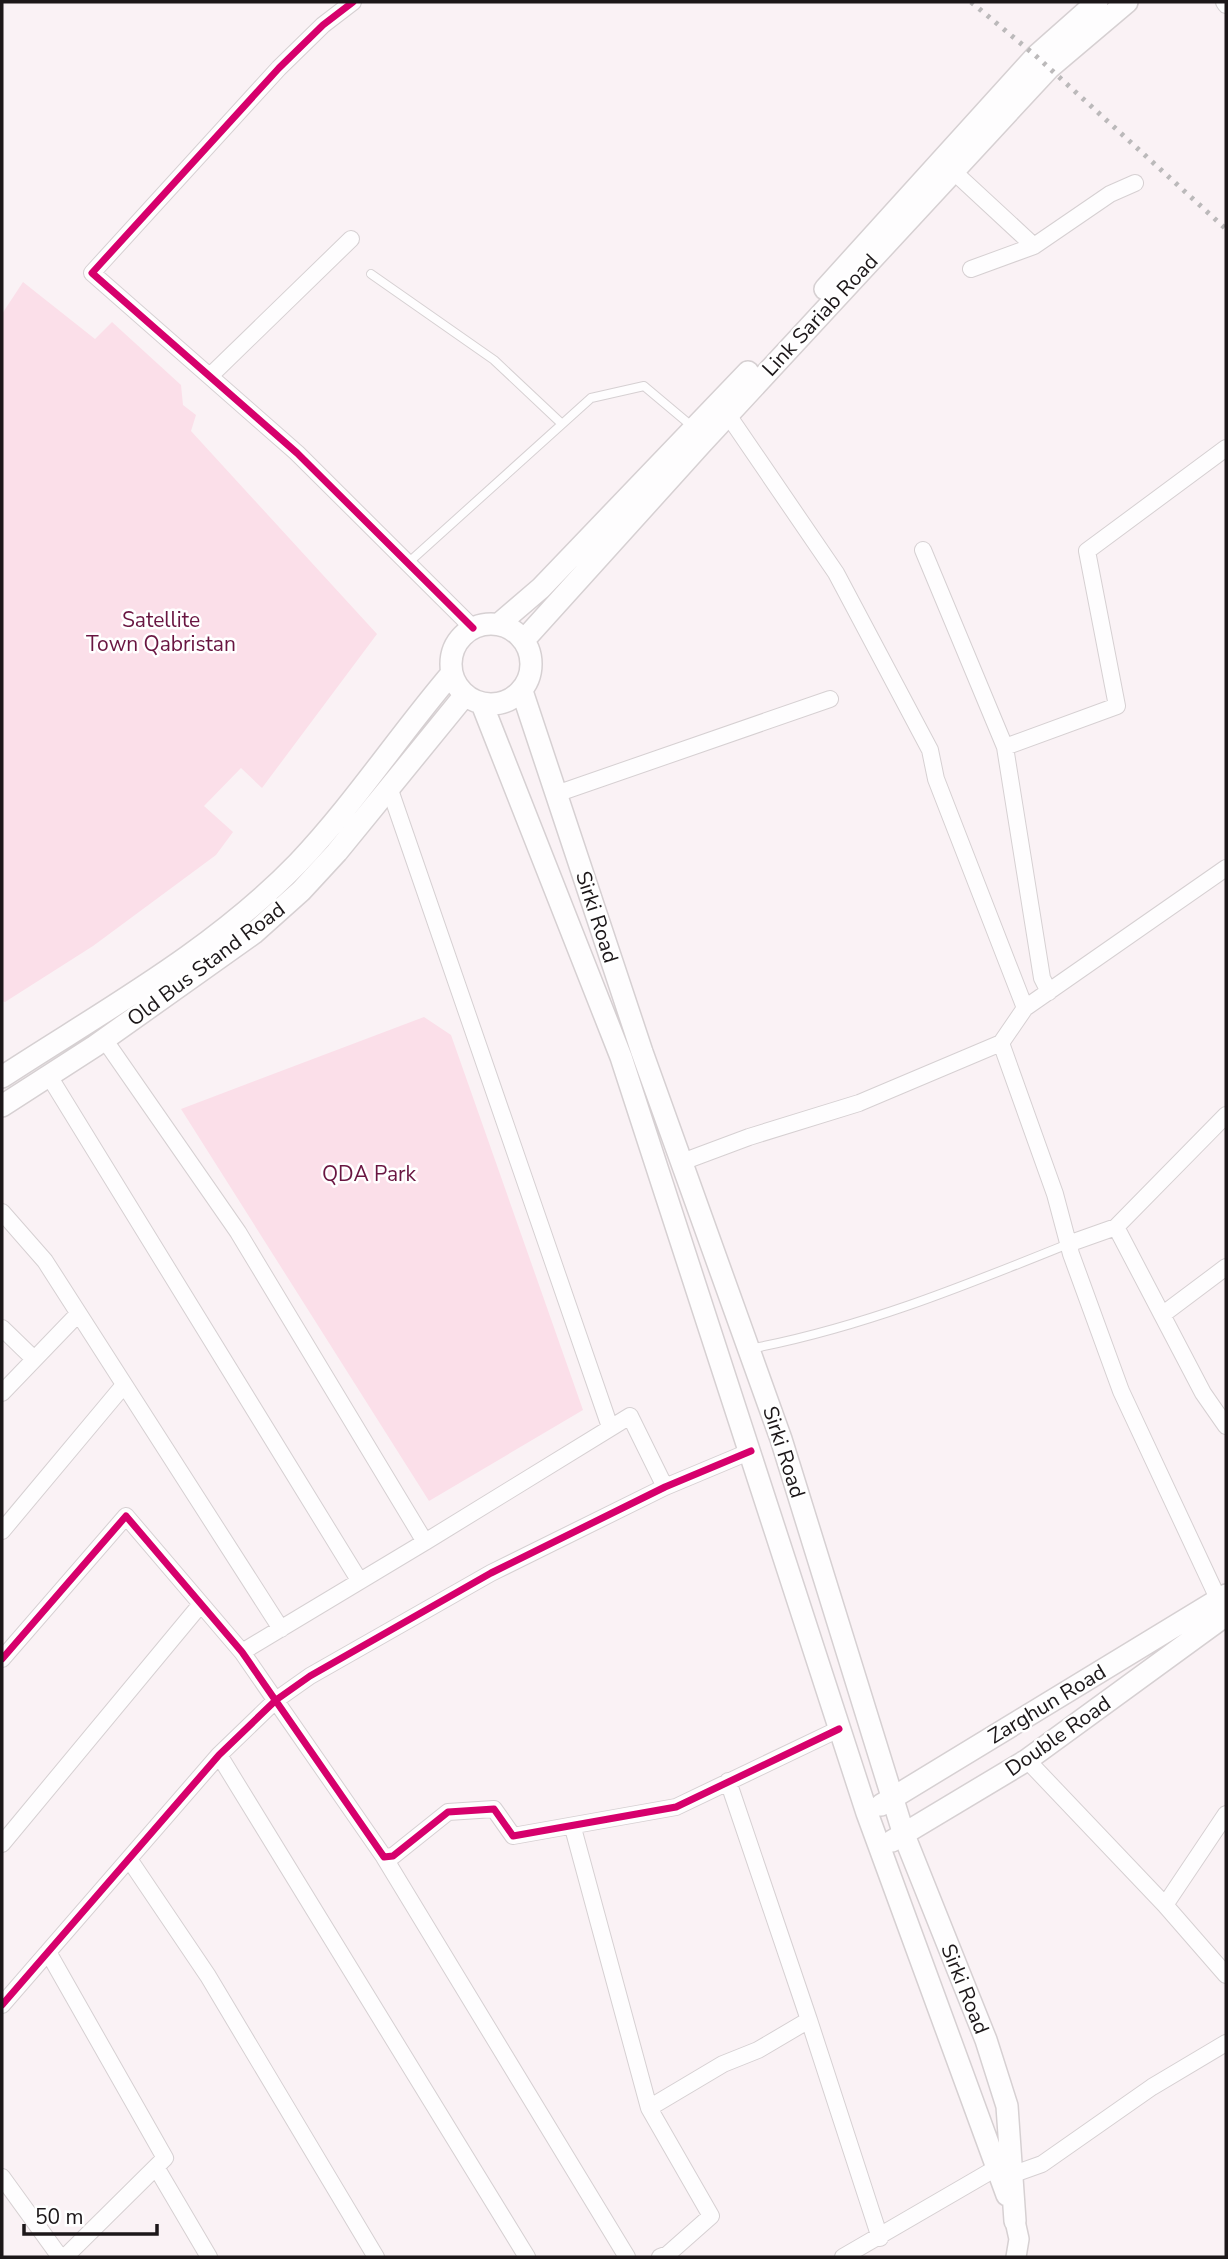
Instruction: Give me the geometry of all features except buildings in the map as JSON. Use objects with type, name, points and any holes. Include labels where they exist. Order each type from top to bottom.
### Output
[{"type":"main road","name":"Link Sariab Road","points":[[499,624],[541,587],[773,346],[1036,56],[1097,2]]},
{"type":"main road","name":"Link Sariab Road","points":[[524,640],[1049,68],[1127,2]]},
{"type":"main road","points":[[499,624],[513,630],[524,640],[532,666],[522,691],[504,703],[473,700],[452,673],[454,647],[473,628],[499,624]]},
{"type":"main road","name":"Old Bus Stand Road","points":[[2,1077],[129,998],[233,921],[289,871],[357,793],[412,719],[452,673]]},
{"type":"main road","name":"Sirki Road","points":[[522,691],[682,1162],[781,1439],[904,1835],[986,2040],[1007,2106],[1006,2171],[1014,2221]]},
{"type":"main road","name":"Old Bus Stand Road","points":[[2,1106],[104,1040],[254,933],[328,862],[389,787],[473,700]]},
{"type":"main road","name":"Sirki Road","points":[[473,700],[621,1057],[867,1813],[1006,2171]]},
{"type":"main road","name":"Double Road","points":[[882,1846],[1027,1760],[1224,1606]]},
{"type":"main road","name":"Zarghun Road","points":[[867,1813],[1224,1606]]},
{"type":"street","points":[[353,2],[323,25],[279,68],[92,273],[297,453],[473,628]]},
{"type":"street","points":[[953,171],[1034,246]]},
{"type":"street","points":[[971,269],[1034,246],[1110,194],[1135,183]]},
{"type":"street","points":[[210,376],[351,239]]},
{"type":"street","points":[[728,415],[836,573],[904,696],[930,750],[936,779],[1025,1008]]},
{"type":"street","points":[[1004,747],[1117,706],[1087,551],[1226,448]]},
{"type":"street","points":[[923,550],[1004,747],[1042,978],[1049,992]]},
{"type":"street","points":[[556,794],[831,699]]},
{"type":"street","points":[[389,787],[610,1427]]},
{"type":"street","points":[[682,1162],[749,1136],[859,1104],[1001,1043],[1025,1008],[1226,868]]},
{"type":"street","points":[[104,1040],[238,1232],[425,1542]]},
{"type":"street","points":[[1001,1043],[1055,1194],[1068,1244],[1121,1391],[1224,1606]]},
{"type":"street","points":[[48,1076],[359,1580]]},
{"type":"street","points":[[1068,1244],[1116,1227],[1226,1115]]},
{"type":"street","points":[[2,1212],[45,1261],[281,1629]]},
{"type":"street","points":[[1116,1227],[1203,1393],[1226,1426]]},
{"type":"street","points":[[1162,1315],[1226,1267]]},
{"type":"street","points":[[2,1393],[78,1314]]},
{"type":"street","points":[[2,1328],[34,1359]]},
{"type":"street","points":[[2,1531],[124,1385]]},
{"type":"street","points":[[243,1652],[630,1416],[665,1487]]},
{"type":"street","points":[[2,2005],[219,1755],[276,1700],[310,1676],[491,1573],[665,1487],[751,1451]]},
{"type":"street","points":[[2,1659],[126,1516],[243,1652],[384,1857],[626,2257]]},
{"type":"street","points":[[2,1844],[201,1604]]},
{"type":"street","points":[[384,1857],[393,1856],[448,1812],[494,1809],[513,1836],[572,1828],[676,1807],[839,1729]]},
{"type":"street","points":[[219,1755],[527,2257]]},
{"type":"street","points":[[1027,1760],[1165,1905],[1226,1975]]},
{"type":"street","points":[[728,1781],[880,2238]]},
{"type":"street","points":[[1165,1905],[1226,1814]]},
{"type":"street","points":[[572,1828],[649,2108],[710,2216],[668,2254],[660,2257]]},
{"type":"street","points":[[129,1858],[208,1976],[376,2257]]},
{"type":"street","points":[[48,1952],[165,2158],[65,2257]]},
{"type":"street","points":[[649,2108],[723,2064],[758,2050],[809,2020]]},
{"type":"street","points":[[843,2257],[1006,2171],[1042,2164],[1152,2087],[1226,2043]]},
{"type":"street","points":[[156,2167],[209,2257]]},
{"type":"street","points":[[2,2177],[60,2257]]},
{"type":"street","name":"Sirki Road","points":[[1014,2221],[1018,2239],[1016,2257]]},
{"type":"lane","points":[[371,274],[494,360],[562,424]]},
{"type":"lane","points":[[408,563],[591,398],[644,386],[694,428]]},
{"type":"lane","points":[[749,1349],[798,1340],[926,1302],[1068,1244]]},
{"type":"green space","name":"Satellite Town Qabristan","points":[[23,282],[95,339],[112,322],[181,385],[183,405],[196,415],[191,431],[377,634],[262,788],[241,768],[204,806],[233,832],[216,855],[93,946],[5,1002],[2,1001],[2,314]]},
{"type":"green space","name":"QDA Park","points":[[424,1017],[451,1035],[583,1410],[429,1501],[181,1109]]},
{"type":"railway","points":[[971,2],[1036,56],[1226,229]]},
{"type":"cycle path","points":[[353,2],[323,25],[279,68],[92,273],[297,453],[473,628]]},
{"type":"cycle path","points":[[2,2005],[219,1755],[276,1700],[310,1676],[491,1573],[665,1487],[751,1451]]},
{"type":"cycle path","points":[[2,1659],[126,1516],[242,1652],[384,1857],[393,1856],[448,1812],[494,1809],[513,1836],[676,1807],[839,1729]]}]
